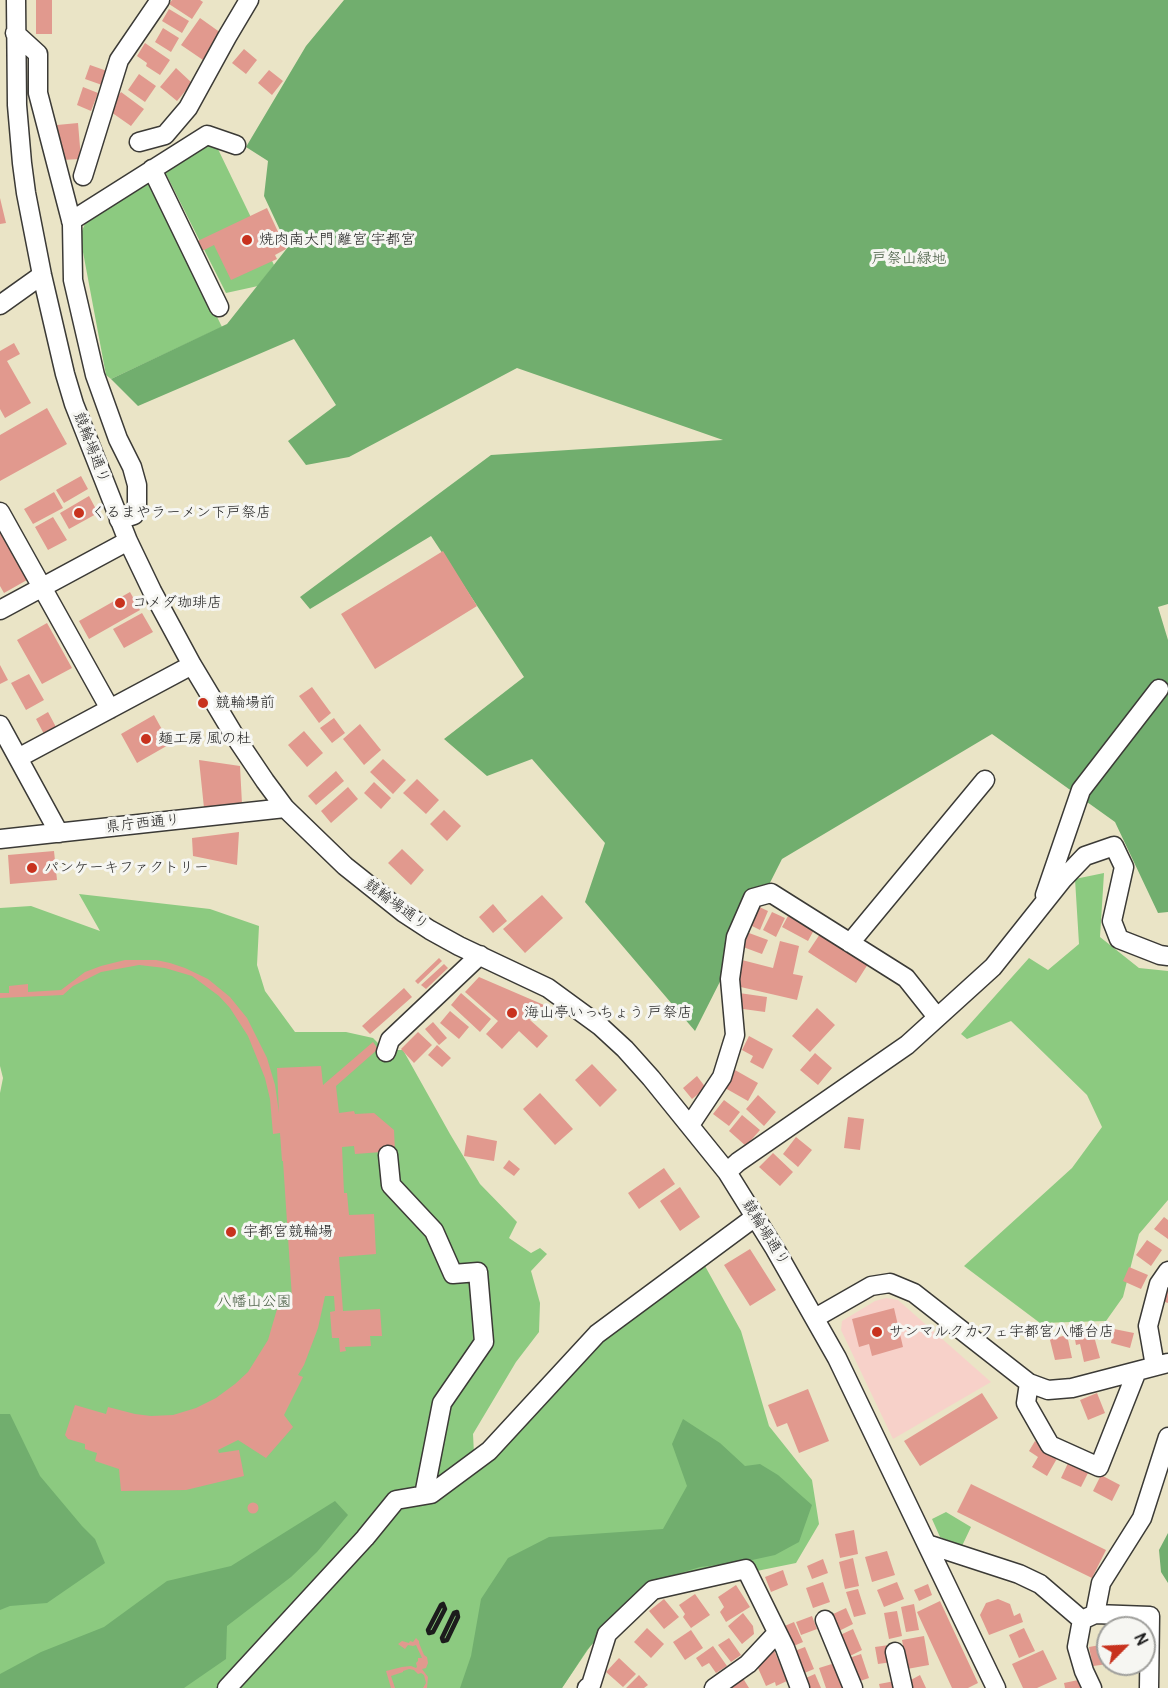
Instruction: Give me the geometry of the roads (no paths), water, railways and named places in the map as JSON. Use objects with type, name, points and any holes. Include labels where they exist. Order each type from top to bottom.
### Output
[{"type":"street","name":"競輪場通り","points":[[16,0],[16,105],[21,163],[58,347],[74,404],[128,542],[192,665],[234,735],[285,808],[345,866],[404,914],[430,930],[548,988],[600,1026],[651,1078],[727,1172],[815,1318],[862,1409],[996,1688]]},
{"type":"street","points":[[139,142],[165,135],[188,108],[249,0]]},
{"type":"street","points":[[82,176],[119,60],[156,1]]},
{"type":"street","points":[[15,33],[38,54],[38,93],[71,221],[73,280],[95,375],[137,485],[137,505],[134,515],[119,520]]},
{"type":"street","points":[[71,221],[207,135],[236,145]]},
{"type":"street","points":[[152,169],[219,307]]},
{"type":"street","points":[[0,305],[42,275]]},
{"type":"street","points":[[0,512],[110,709]]},
{"type":"street","points":[[0,610],[128,542]]},
{"type":"street","points":[[18,758],[192,665]]},
{"type":"street","points":[[1039,910],[1081,790],[1158,689]]},
{"type":"street","points":[[0,725],[59,833]]},
{"type":"street","points":[[850,943],[986,780]]},
{"type":"street","name":"県庁西通り","points":[[0,839],[285,808]]},
{"type":"street","points":[[727,1172],[738,1162],[907,1045],[993,967],[1063,879],[1085,856],[1114,846],[1124,867],[1112,921],[1119,939],[1168,956]]},
{"type":"street","points":[[690,1125],[722,1077],[735,1035],[730,979],[736,937],[753,898],[771,892],[906,978],[937,1017]]},
{"type":"street","points":[[386,1052],[390,1040],[480,955]]},
{"type":"street","points":[[388,1155],[391,1185],[434,1231],[453,1274],[478,1272],[484,1342],[442,1403],[424,1495]]},
{"type":"street","points":[[227,1688],[365,1538],[396,1500],[431,1494],[489,1451],[597,1334],[755,1217]]},
{"type":"street","points":[[1029,1383],[1026,1403],[1050,1445],[1099,1467],[1153,1367],[1148,1326],[1159,1284],[1168,1271]]},
{"type":"street","points":[[815,1318],[871,1286],[890,1283],[914,1293],[1029,1383],[1048,1390],[1072,1389],[1153,1367]]},
{"type":"street","points":[[1092,1688],[1077,1647],[1101,1583],[1142,1518],[1168,1437]]},
{"type":"street","points":[[927,1544],[1019,1574],[1040,1584],[1089,1617],[1150,1616],[1149,1688]]},
{"type":"street","points":[[587,1688],[591,1685],[607,1634],[653,1590],[746,1569],[800,1688]]},
{"type":"street","points":[[825,1620],[853,1688]]},
{"type":"street","points":[[714,1688],[748,1664],[777,1633]]},
{"type":"street","points":[[895,1652],[903,1688]]},
{"type":"railway","points":[[443,1604],[445,1609],[433,1632],[429,1633],[428,1630],[443,1604]]},
{"type":"railway","points":[[457,1612],[458,1617],[447,1640],[443,1641],[442,1638],[454,1613],[457,1612]]},
{"type":"place","name":"焼肉南大門 離宮 宇都宮","points":[[247,240]]},
{"type":"place","name":"くるまやラーメン下戸祭店","points":[[79,513]]},
{"type":"place","name":"コメダ珈琲店","points":[[120,603]]},
{"type":"place","name":"競輪場前","points":[[203,703]]},
{"type":"place","name":"麺工房 風の杜","points":[[146,739]]},
{"type":"place","name":"パンケーキファクトリー","points":[[32,868]]},
{"type":"place","name":"海山亭いっちょう 戸祭店","points":[[512,1013]]},
{"type":"place","name":"宇都宮競輪場","points":[[231,1232]]},
{"type":"place","name":"サンマルクカフェ宇都宮八幡台店","points":[[877,1332]]},
{"type":"park label","name":"戸祭山緑地","points":[[909,259]]},
{"type":"park label","name":"八幡山公園","points":[[254,1302]]}]
